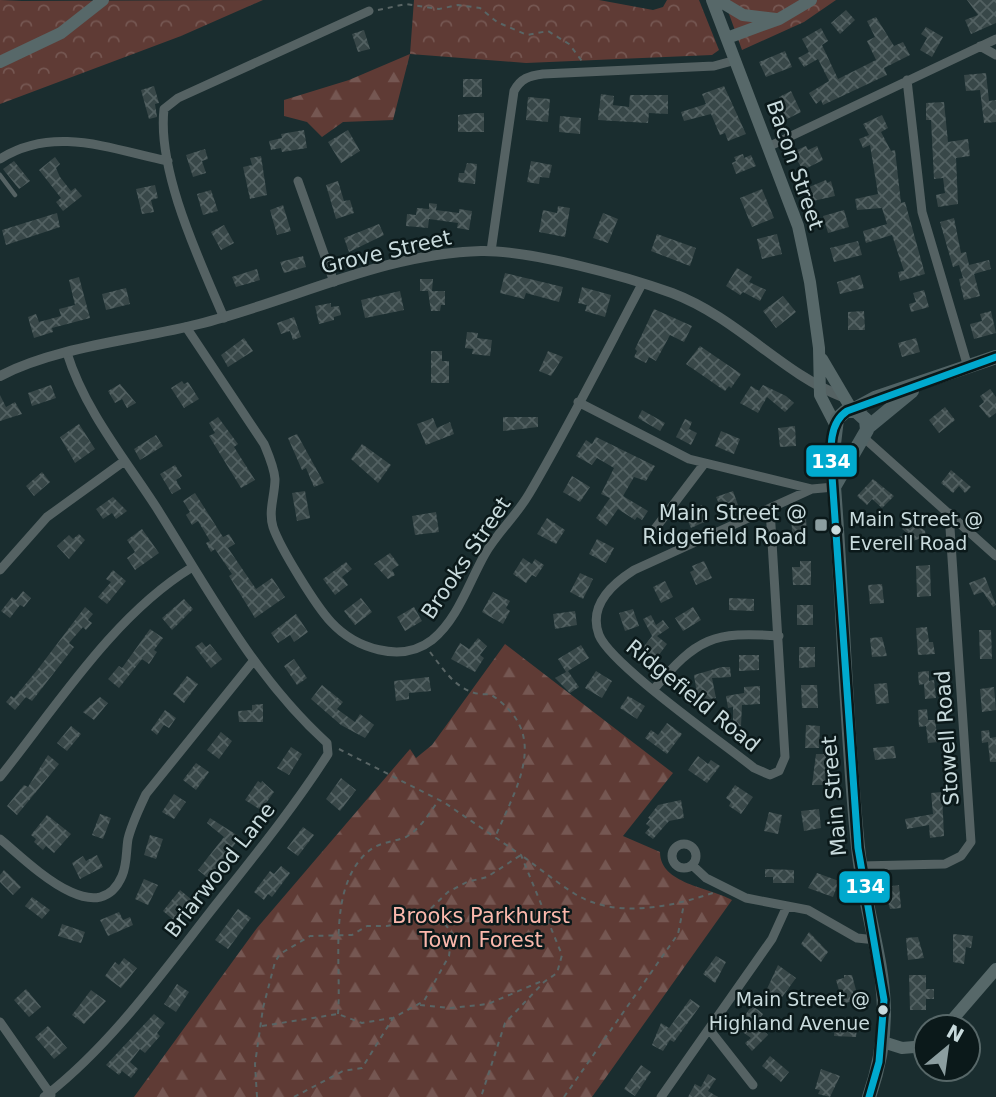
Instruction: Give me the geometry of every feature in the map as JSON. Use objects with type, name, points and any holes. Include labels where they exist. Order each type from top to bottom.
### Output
[{"type":"main road","points":[[0,62],[61,33],[103,0]]},
{"type":"main road","points":[[715,0],[747,16],[779,19]]},
{"type":"main road","name":"Bacon Street","points":[[715,0],[727,38],[788,194],[806,255],[819,348],[819,388],[835,426]]},
{"type":"main road","points":[[727,38],[779,19],[811,0]]},
{"type":"main road","name":"Bacon Street","points":[[819,348],[829,373],[853,410]]},
{"type":"main road","points":[[864,434],[845,441],[835,426],[839,415],[875,398],[996,357]]},
{"type":"main road","points":[[834,487],[864,434],[924,383]]},
{"type":"main road","points":[[853,410],[864,416],[864,434]]},
{"type":"main road","name":"Main Street","points":[[835,426],[832,454],[861,866],[885,993],[883,1042],[869,1097]]},
{"type":"main road","points":[[958,1013],[996,968]]},
{"type":"main road","points":[[883,1042],[902,1048],[912,1047]]},
{"type":"street","points":[[224,318],[189,237],[168,161],[163,113],[170,104],[284,48],[369,11]]},
{"type":"street","points":[[769,146],[996,38]]},
{"type":"street","points":[[980,47],[996,55]]},
{"type":"street","points":[[491,251],[514,91],[527,76],[714,66],[736,60]]},
{"type":"street","points":[[906,80],[922,212],[968,367]]},
{"type":"street","points":[[0,159],[27,145],[54,140],[168,161]]},
{"type":"street","points":[[298,181],[334,282]]},
{"type":"street","name":"Grove Street","points":[[0,376],[19,367],[67,353],[224,318],[334,282],[421,259],[491,251],[586,269],[690,300],[721,317],[819,388],[843,397]]},
{"type":"street","name":"Brooks Street","points":[[186,327],[264,444],[272,461],[275,481],[271,501],[273,526],[330,622],[357,644],[395,652],[432,640],[453,615],[486,553],[530,493],[642,284]]},
{"type":"street","points":[[67,353],[74,372],[123,462],[157,509],[191,568],[286,704],[327,743]]},
{"type":"street","points":[[579,402],[704,464],[812,489]]},
{"type":"street","points":[[864,434],[996,556]]},
{"type":"street","points":[[0,570],[47,517],[123,462]]},
{"type":"street","points":[[648,538],[704,464]]},
{"type":"street","name":"Ridgefield Road","points":[[779,636],[785,757],[775,774],[763,774],[621,663],[600,637],[597,616],[606,594],[634,570],[812,489],[834,487]]},
{"type":"street","points":[[654,689],[678,661],[704,642],[738,633],[779,636],[770,509]]},
{"type":"street","name":"Stowell Road","points":[[861,866],[945,864],[961,856],[971,842],[949,513]]},
{"type":"street","points":[[0,778],[137,610],[166,584],[191,568]]},
{"type":"street","points":[[0,839],[71,894],[90,898],[108,893],[123,873],[131,828],[146,794],[254,660]]},
{"type":"street","name":"Briarwood Lane","points":[[49,1096],[75,1071],[188,940],[308,784],[328,754],[327,743]]},
{"type":"street","points":[[692,865],[706,878],[754,901],[816,913],[857,938],[876,940]]},
{"type":"street","points":[[661,1097],[772,939],[787,906]]},
{"type":"street","points":[[0,1022],[49,1096]]},
{"type":"street","points":[[709,1029],[753,1085]]},
{"type":"lane","points":[[0,175],[15,195]]},
{"type":"path","points":[[369,11],[407,4],[439,9],[458,5],[480,8],[497,22],[527,35],[548,31],[569,44],[590,74]]},
{"type":"path","points":[[424,644],[448,675],[464,689],[477,695],[490,694],[516,714],[525,747],[526,766],[496,836]]},
{"type":"path","points":[[327,743],[439,800],[496,836],[577,895],[623,910],[684,902],[727,888]]},
{"type":"path","points":[[338,1014],[340,935],[348,875],[360,858],[375,846],[408,836],[439,800]]},
{"type":"path","points":[[257,1097],[255,1064],[261,1026],[275,962],[280,954],[310,936],[352,935],[368,926],[387,926],[420,919],[448,892],[467,882],[487,877],[521,855]]},
{"type":"path","points":[[481,1097],[505,1023],[544,982],[558,973],[562,955],[521,855]]},
{"type":"path","points":[[564,1097],[678,934],[684,902]]},
{"type":"path","points":[[261,1026],[338,1014],[362,1023],[393,1018],[419,1004],[449,956],[452,933],[432,908]]},
{"type":"path","points":[[419,1004],[451,1007],[488,1004],[537,981],[544,982]]},
{"type":"path","points":[[294,1097],[343,1071],[362,1068],[393,1018]]},
{"type":"green space","points":[[0,0],[263,0],[181,36],[0,104]]},
{"type":"green space","points":[[414,0],[599,0],[653,10],[663,7],[667,0],[699,0],[719,50],[712,55],[526,63],[410,54]]},
{"type":"green space","points":[[724,0],[836,0],[804,22],[742,50]]},
{"type":"green space","points":[[410,54],[393,120],[343,122],[322,137],[307,122],[284,116],[284,100],[349,80]]},
{"type":"green space","name":"Brooks Parkhurst Town Forest","points":[[505,644],[673,773],[623,836],[660,852],[662,863],[677,878],[732,900],[592,1097],[134,1097],[257,928],[410,749],[416,758],[432,745]]},
{"type":"building","points":[[967,0],[996,0],[996,23],[971,34],[965,20],[978,15]]},
{"type":"building","points":[[846,10],[855,20],[840,34],[831,23]]},
{"type":"building","points":[[876,17],[894,46],[903,42],[910,55],[884,68],[887,75],[823,105],[821,100],[816,104],[809,93],[829,81],[818,59],[804,67],[798,58],[809,52],[802,39],[821,28],[828,41],[822,45],[838,79],[876,60],[867,41],[875,37],[867,21]]},
{"type":"building","points":[[926,27],[943,37],[932,57],[920,50],[927,38],[921,34]]},
{"type":"building","points":[[364,30],[370,49],[358,52],[352,34]]},
{"type":"building","points":[[785,51],[792,67],[766,77],[759,62]]},
{"type":"building","points":[[986,73],[989,101],[996,100],[996,122],[984,123],[980,90],[966,91],[964,75]]},
{"type":"building","points":[[463,79],[482,79],[482,97],[463,97]]},
{"type":"building","points":[[154,86],[159,103],[155,104],[157,117],[149,119],[141,90]]},
{"type":"building","points":[[724,86],[746,134],[728,141],[725,133],[720,135],[711,114],[684,121],[681,112],[706,104],[702,94]]},
{"type":"building","points":[[791,91],[801,112],[785,120],[780,111],[784,109],[779,97]]},
{"type":"building","points":[[601,94],[614,96],[613,105],[629,107],[630,95],[668,95],[668,114],[649,113],[648,123],[598,120]]},
{"type":"building","points":[[528,97],[550,99],[548,122],[526,120]]},
{"type":"building","points":[[944,102],[948,142],[968,139],[970,156],[956,158],[958,204],[938,207],[936,195],[945,193],[943,178],[934,179],[931,120],[926,120],[926,103]]},
{"type":"building","points":[[484,113],[484,132],[458,132],[458,115]]},
{"type":"building","points":[[882,115],[888,128],[881,132],[891,151],[895,150],[901,203],[905,202],[925,274],[900,281],[898,272],[904,271],[892,235],[866,243],[863,231],[887,224],[882,208],[857,210],[855,199],[878,194],[870,145],[863,148],[859,139],[869,135],[863,124]]},
{"type":"building","points":[[560,116],[581,118],[580,134],[559,132]]},
{"type":"building","points":[[304,130],[307,148],[282,152],[281,148],[271,150],[269,141],[282,138],[281,134]]},
{"type":"building","points":[[348,130],[360,151],[341,163],[328,142]]},
{"type":"building","points":[[806,146],[808,150],[817,146],[823,160],[803,170],[792,152]]},
{"type":"building","points":[[205,149],[208,159],[202,161],[206,173],[193,177],[186,155]]},
{"type":"building","points":[[743,154],[744,158],[751,155],[756,166],[736,174],[732,163],[736,161],[734,157]]},
{"type":"building","points":[[261,156],[267,195],[250,199],[243,167],[252,165],[250,158]]},
{"type":"building","points":[[55,157],[60,164],[56,168],[60,177],[71,191],[75,188],[82,196],[63,211],[56,202],[61,198],[39,170]]},
{"type":"building","points":[[14,161],[30,181],[19,189],[3,169]]},
{"type":"building","points":[[531,161],[552,165],[549,178],[540,177],[539,184],[527,182]]},
{"type":"building","points":[[467,163],[477,164],[475,184],[458,182],[459,173],[464,173]]},
{"type":"building","points":[[826,180],[827,183],[831,181],[835,196],[813,201],[809,187]]},
{"type":"building","points":[[338,181],[344,201],[350,200],[354,213],[336,219],[326,185]]},
{"type":"building","points":[[155,185],[158,198],[151,200],[154,212],[142,214],[136,189]]},
{"type":"building","points":[[762,189],[774,218],[752,227],[740,198]]},
{"type":"building","points":[[211,190],[218,211],[203,215],[197,194]]},
{"type":"building","points":[[429,203],[437,204],[436,210],[459,213],[459,209],[472,211],[469,230],[457,228],[458,223],[429,219],[428,228],[406,226],[407,214],[416,215],[417,208],[429,209]]},
{"type":"building","points":[[283,205],[291,231],[277,235],[270,210]]},
{"type":"building","points":[[558,206],[570,208],[565,237],[539,232],[543,210],[557,213]]},
{"type":"building","points":[[844,210],[849,227],[828,233],[823,216]]},
{"type":"building","points":[[57,213],[60,227],[6,245],[2,230]]},
{"type":"building","points":[[603,213],[618,219],[608,243],[593,238]]},
{"type":"building","points":[[954,218],[961,253],[966,252],[969,265],[989,260],[991,269],[974,274],[980,296],[964,300],[959,279],[963,278],[959,265],[953,267],[940,222]]},
{"type":"building","points":[[379,224],[384,235],[349,252],[344,238]]},
{"type":"building","points":[[224,225],[234,243],[221,250],[211,232]]},
{"type":"building","points":[[657,234],[696,248],[690,266],[651,251]]},
{"type":"building","points":[[777,234],[782,254],[762,259],[757,239]]},
{"type":"building","points":[[858,241],[862,255],[834,262],[830,248]]},
{"type":"building","points":[[303,256],[306,267],[284,273],[280,262]]},
{"type":"building","points":[[737,268],[752,277],[749,282],[766,290],[760,301],[743,292],[740,295],[726,286]]},
{"type":"building","points":[[257,269],[260,280],[236,287],[232,277]]},
{"type":"building","points":[[505,273],[563,287],[559,302],[526,293],[524,299],[500,293]]},
{"type":"building","points":[[860,275],[864,288],[840,294],[837,282]]},
{"type":"building","points":[[79,277],[90,318],[52,328],[53,332],[34,338],[28,317],[36,314],[39,322],[61,316],[59,309],[75,305],[69,280]]},
{"type":"building","points":[[420,279],[433,279],[432,291],[445,291],[445,305],[441,305],[440,311],[431,311],[428,291],[420,291]]},
{"type":"building","points":[[582,287],[611,295],[605,317],[585,311],[587,305],[578,303]]},
{"type":"building","points":[[126,288],[130,304],[106,310],[102,294]]},
{"type":"building","points":[[924,290],[929,307],[911,312],[909,304],[916,302],[913,293]]},
{"type":"building","points":[[400,291],[404,310],[365,318],[361,300]]},
{"type":"building","points":[[783,296],[796,312],[776,328],[763,311]]},
{"type":"building","points":[[331,303],[331,307],[339,306],[341,315],[319,324],[315,306]]},
{"type":"building","points":[[654,309],[692,326],[684,342],[670,335],[656,361],[649,357],[646,363],[634,357],[637,351],[635,349]]},
{"type":"building","points":[[864,311],[865,330],[848,330],[848,312]]},
{"type":"building","points":[[991,311],[996,333],[974,339],[970,324],[982,321],[980,314]]},
{"type":"building","points":[[294,317],[301,337],[293,340],[290,331],[281,334],[277,323]]},
{"type":"building","points":[[467,332],[478,333],[477,338],[492,340],[490,356],[472,354],[473,349],[465,348]]},
{"type":"building","points":[[244,338],[253,351],[228,367],[221,355]]},
{"type":"building","points":[[916,338],[920,352],[902,357],[898,343]]},
{"type":"building","points":[[700,346],[741,374],[731,388],[729,386],[725,391],[686,364]]},
{"type":"building","points":[[431,351],[442,351],[442,361],[449,361],[449,383],[431,383]]},
{"type":"building","points":[[548,351],[563,357],[551,376],[539,371]]},
{"type":"building","points":[[182,381],[184,384],[188,382],[199,399],[184,408],[171,388]]},
{"type":"building","points":[[120,384],[136,403],[127,408],[122,399],[115,403],[108,391]]},
{"type":"building","points":[[51,385],[56,398],[32,406],[28,393]]},
{"type":"building","points":[[763,385],[794,403],[785,412],[767,397],[758,413],[740,403],[751,386],[759,391]]},
{"type":"building","points":[[990,389],[996,397],[996,413],[989,418],[979,406],[984,402],[980,396]]},
{"type":"building","points":[[0,395],[6,407],[15,402],[22,414],[0,421]]},
{"type":"building","points":[[945,407],[955,420],[939,433],[929,420]]},
{"type":"building","points":[[642,410],[665,423],[660,431],[638,418]]},
{"type":"building","points":[[218,417],[238,444],[234,447],[255,480],[241,488],[209,436],[215,433],[209,423]]},
{"type":"building","points":[[503,417],[538,417],[538,427],[503,431]]},
{"type":"building","points":[[433,418],[437,428],[450,422],[454,434],[426,445],[417,424]]},
{"type":"building","points":[[685,419],[692,422],[689,429],[697,433],[691,445],[676,437]]},
{"type":"building","points":[[79,424],[95,449],[75,463],[60,437]]},
{"type":"building","points":[[795,426],[796,446],[780,447],[778,428]]},
{"type":"building","points":[[721,431],[740,439],[734,454],[715,446]]},
{"type":"building","points":[[297,434],[324,483],[314,487],[306,468],[302,470],[288,438]]},
{"type":"building","points":[[156,435],[163,446],[140,460],[134,449]]},
{"type":"building","points":[[596,437],[655,466],[646,481],[634,477],[623,496],[648,511],[642,520],[637,517],[635,520],[618,509],[606,526],[596,518],[610,498],[601,494],[614,468],[597,458],[592,465],[576,456],[586,440],[592,444]]},
{"type":"building","points":[[362,444],[391,465],[378,483],[351,459]]},
{"type":"building","points":[[175,465],[182,476],[176,480],[181,489],[172,494],[160,474]]},
{"type":"building","points":[[951,470],[971,487],[965,493],[959,486],[953,493],[941,483]]},
{"type":"building","points":[[42,472],[50,482],[34,496],[26,486]]},
{"type":"building","points":[[572,476],[590,487],[580,502],[563,492]]},
{"type":"building","points":[[873,479],[894,496],[882,508],[872,499],[867,505],[857,496]]},
{"type":"building","points":[[305,491],[310,518],[297,521],[292,493]]},
{"type":"building","points":[[733,491],[738,505],[722,511],[716,497]]},
{"type":"building","points":[[195,493],[223,537],[229,534],[235,544],[228,548],[256,589],[272,578],[285,597],[255,618],[229,576],[232,574],[215,549],[211,552],[206,543],[210,541],[198,521],[192,525],[186,515],[190,512],[183,501]]},
{"type":"building","points":[[113,497],[127,511],[116,519],[112,513],[103,519],[96,509]]},
{"type":"building","points":[[702,505],[709,520],[691,528],[684,513]]},
{"type":"building","points":[[436,512],[439,532],[415,535],[412,516]]},
{"type":"building","points":[[791,516],[806,516],[807,544],[793,545]]},
{"type":"building","points":[[547,518],[565,530],[556,544],[537,534]]},
{"type":"building","points":[[912,519],[925,531],[926,537],[891,547],[889,540],[908,534],[902,529]]},
{"type":"building","points":[[142,529],[159,553],[135,570],[127,558],[135,552],[127,540]]},
{"type":"building","points":[[79,534],[85,540],[69,559],[57,546],[69,535],[73,539]]},
{"type":"building","points":[[597,539],[614,548],[606,563],[589,554]]},
{"type":"building","points":[[390,553],[399,565],[392,570],[395,575],[388,579],[374,564]]},
{"type":"building","points":[[523,558],[532,564],[535,559],[544,565],[536,577],[532,575],[526,583],[513,574]]},
{"type":"building","points":[[704,561],[712,578],[696,585],[690,572],[694,570],[692,566]]},
{"type":"building","points":[[800,561],[811,561],[811,585],[793,585],[792,567],[800,567]]},
{"type":"building","points":[[346,562],[352,569],[342,577],[348,585],[335,595],[323,579]]},
{"type":"building","points":[[930,565],[931,596],[917,597],[916,566]]},
{"type":"building","points":[[113,570],[126,581],[107,604],[98,597],[111,582],[106,579]]},
{"type":"building","points":[[580,573],[593,579],[583,599],[570,592]]},
{"type":"building","points":[[985,577],[996,605],[993,607],[983,592],[974,595],[969,583]]},
{"type":"building","points":[[665,581],[673,597],[661,603],[653,587]]},
{"type":"building","points":[[882,584],[884,603],[870,604],[868,585]]},
{"type":"building","points":[[23,591],[31,598],[24,607],[20,605],[10,618],[1,611],[12,597],[16,600]]},
{"type":"building","points":[[493,592],[510,601],[506,608],[510,611],[503,624],[482,612]]},
{"type":"building","points":[[361,598],[372,612],[355,625],[344,611]]},
{"type":"building","points":[[729,598],[754,599],[754,611],[729,610]]},
{"type":"building","points":[[184,599],[193,609],[172,630],[162,618]]},
{"type":"building","points":[[797,605],[813,605],[813,625],[797,625]]},
{"type":"building","points":[[85,607],[93,614],[88,620],[92,623],[86,630],[83,627],[69,643],[74,647],[32,701],[26,697],[15,710],[6,702],[11,696],[14,698]]},
{"type":"building","points":[[414,607],[422,621],[405,631],[397,617]]},
{"type":"building","points":[[693,607],[701,620],[683,631],[675,618]]},
{"type":"building","points":[[633,609],[639,626],[625,631],[619,613]]},
{"type":"building","points":[[575,611],[577,625],[555,629],[553,614]]},
{"type":"building","points":[[296,614],[308,632],[294,642],[290,635],[278,643],[271,633]]},
{"type":"building","points":[[651,615],[656,625],[663,620],[669,628],[657,636],[667,644],[656,659],[642,649],[652,636],[643,619]]},
{"type":"building","points":[[927,627],[929,642],[933,642],[935,654],[918,655],[916,628]]},
{"type":"building","points":[[150,629],[163,638],[154,650],[157,652],[149,664],[142,659],[119,688],[108,679],[119,666],[122,668]]},
{"type":"building","points":[[979,630],[991,630],[992,659],[980,659]]},
{"type":"building","points":[[882,637],[887,656],[872,657],[870,638]]},
{"type":"building","points":[[478,638],[487,646],[480,655],[484,658],[475,672],[451,659],[460,643],[469,649]]},
{"type":"building","points":[[202,642],[206,647],[210,644],[222,659],[211,668],[195,647]]},
{"type":"building","points":[[581,645],[589,658],[568,671],[579,687],[570,693],[555,678],[566,672],[558,659]]},
{"type":"building","points":[[799,647],[815,647],[815,667],[799,668]]},
{"type":"building","points":[[739,655],[759,655],[759,670],[739,671]]},
{"type":"building","points":[[294,659],[307,678],[297,685],[284,666]]},
{"type":"building","points":[[730,667],[731,677],[712,678],[716,698],[698,701],[694,675]]},
{"type":"building","points":[[596,671],[612,681],[602,698],[585,688]]},
{"type":"building","points":[[929,671],[929,681],[934,680],[936,698],[925,699],[924,684],[919,685],[918,672]]},
{"type":"building","points":[[187,676],[198,684],[184,703],[173,694]]},
{"type":"building","points":[[429,677],[431,691],[409,693],[409,699],[396,701],[394,681]]},
{"type":"building","points":[[887,683],[889,703],[876,704],[874,684]]},
{"type":"building","points":[[322,685],[343,702],[337,709],[355,722],[360,714],[374,725],[365,738],[341,725],[311,699]]},
{"type":"building","points":[[801,685],[817,685],[818,708],[802,708]]},
{"type":"building","points":[[760,686],[760,704],[742,705],[741,726],[733,726],[733,707],[728,708],[726,696],[744,693],[744,687]]},
{"type":"building","points":[[994,687],[996,710],[982,712],[980,689]]},
{"type":"building","points":[[628,696],[645,706],[637,719],[620,708]]},
{"type":"building","points":[[100,697],[108,703],[94,720],[83,712]]},
{"type":"building","points":[[263,704],[263,722],[239,722],[238,711],[252,710],[252,705]]},
{"type":"building","points":[[927,709],[928,720],[935,720],[938,742],[928,743],[926,726],[919,727],[918,710]]},
{"type":"building","points":[[165,710],[176,718],[169,728],[164,725],[157,735],[151,730]]},
{"type":"building","points":[[667,723],[682,734],[667,754],[645,738],[651,730],[658,735]]},
{"type":"building","points":[[806,725],[820,726],[819,748],[805,748]]},
{"type":"building","points":[[71,726],[81,734],[67,751],[57,743]]},
{"type":"building","points":[[989,730],[990,738],[996,737],[996,762],[990,762],[988,742],[982,743],[981,731]]},
{"type":"building","points":[[221,732],[232,741],[219,759],[207,750]]},
{"type":"building","points":[[894,746],[896,758],[875,760],[873,748]]},
{"type":"building","points":[[291,747],[302,754],[289,775],[277,768]]},
{"type":"building","points":[[816,754],[826,754],[826,776],[831,777],[831,785],[812,785]]},
{"type":"building","points":[[48,755],[59,764],[17,815],[7,806],[24,785],[28,787]]},
{"type":"building","points":[[698,756],[708,764],[711,760],[720,766],[707,783],[688,770]]},
{"type":"building","points":[[196,763],[209,772],[196,790],[183,780]]},
{"type":"building","points":[[341,778],[356,790],[340,811],[326,799]]},
{"type":"building","points":[[258,781],[262,781],[274,792],[261,810],[245,800]]},
{"type":"building","points":[[735,785],[753,797],[741,814],[729,806],[731,802],[726,798]]},
{"type":"building","points":[[942,792],[944,836],[930,838],[929,825],[907,829],[905,819],[933,814],[931,793]]},
{"type":"building","points":[[174,794],[186,802],[174,819],[162,812]]},
{"type":"building","points":[[681,800],[684,818],[669,821],[653,839],[645,833],[650,827],[646,824],[650,819],[648,818],[658,805]]},
{"type":"building","points":[[819,809],[821,828],[804,831],[801,811]]},
{"type":"building","points":[[769,812],[782,815],[778,834],[764,831]]},
{"type":"building","points":[[100,814],[111,818],[103,839],[92,835]]},
{"type":"building","points":[[47,815],[71,834],[54,853],[46,846],[43,850],[31,835]]},
{"type":"building","points":[[210,818],[240,837],[209,879],[198,870],[224,837],[207,823]]},
{"type":"building","points":[[303,827],[314,835],[298,856],[287,848]]},
{"type":"building","points":[[150,835],[163,839],[156,859],[144,855]]},
{"type":"building","points":[[97,855],[103,867],[80,879],[72,863],[83,856],[86,861]]},
{"type":"building","points":[[281,866],[290,873],[272,897],[268,894],[264,900],[254,892],[270,871],[274,874]]},
{"type":"building","points":[[765,869],[794,870],[794,883],[773,883],[773,877],[765,877]]},
{"type":"building","points":[[4,870],[21,887],[13,895],[0,882],[0,875]]},
{"type":"building","points":[[817,873],[839,881],[833,897],[808,888]]},
{"type":"building","points":[[144,879],[158,885],[148,905],[135,899]]},
{"type":"building","points":[[899,885],[901,908],[890,909],[884,887]]},
{"type":"building","points":[[180,890],[192,900],[175,921],[163,911]]},
{"type":"building","points":[[32,897],[50,910],[42,919],[25,906]]},
{"type":"building","points":[[238,909],[251,918],[228,949],[215,940]]},
{"type":"building","points":[[119,912],[123,920],[130,917],[133,925],[108,936],[100,920]]},
{"type":"building","points":[[62,924],[85,932],[81,943],[58,936]]},
{"type":"building","points":[[809,932],[828,952],[821,962],[801,944]]},
{"type":"building","points":[[953,934],[973,936],[971,948],[966,947],[964,964],[953,962]]},
{"type":"building","points":[[918,937],[924,958],[908,960],[906,938]]},
{"type":"building","points":[[716,956],[726,962],[715,983],[703,974]]},
{"type":"building","points":[[124,958],[137,968],[121,988],[105,976],[115,962],[119,965]]},
{"type":"building","points":[[778,965],[796,978],[780,1000],[766,991]]},
{"type":"building","points":[[844,975],[852,975],[856,990],[853,991],[855,1000],[843,1004],[836,980],[844,978]]},
{"type":"building","points":[[909,975],[926,975],[926,989],[934,989],[934,999],[926,999],[926,1010],[910,1010]]},
{"type":"building","points":[[177,984],[189,992],[176,1012],[164,1004]]},
{"type":"building","points":[[26,989],[41,1007],[29,1017],[14,1000]]},
{"type":"building","points":[[91,990],[106,1001],[84,1024],[72,1015]]},
{"type":"building","points":[[690,999],[700,1006],[674,1042],[670,1040],[663,1051],[652,1045],[661,1023],[669,1028]]},
{"type":"building","points":[[752,1005],[763,1014],[757,1023],[768,1035],[752,1051],[745,1043],[751,1038],[737,1028]]},
{"type":"building","points":[[154,1014],[165,1023],[157,1033],[160,1036],[145,1053],[140,1049],[130,1062],[138,1069],[131,1078],[122,1071],[119,1075],[106,1065]]},
{"type":"building","points":[[842,1019],[858,1020],[856,1037],[834,1036],[835,1025],[841,1025]]},
{"type":"building","points":[[48,1026],[67,1048],[54,1059],[35,1037]]},
{"type":"building","points":[[770,1056],[789,1072],[781,1082],[762,1066]]},
{"type":"building","points":[[641,1065],[651,1072],[635,1096],[624,1089]]},
{"type":"building","points":[[821,1069],[840,1076],[830,1097],[818,1094],[820,1090],[815,1089]]},
{"type":"building","points":[[708,1074],[716,1079],[708,1091],[718,1097],[688,1097],[695,1084],[701,1087]]},
{"type":"transit line","name":"134","points":[[869,1097],[879,1062],[884,1000],[858,848],[832,476],[833,431],[847,411],[996,357]]},
{"type":"place","name":"Main Street @ Ridgefield Road","points":[[821,525]]},
{"type":"place","name":"Main Street @ Everell Road","points":[[836,530]]},
{"type":"place","name":"Main Street @ Highland Avenue","points":[[883,1010]]}]
